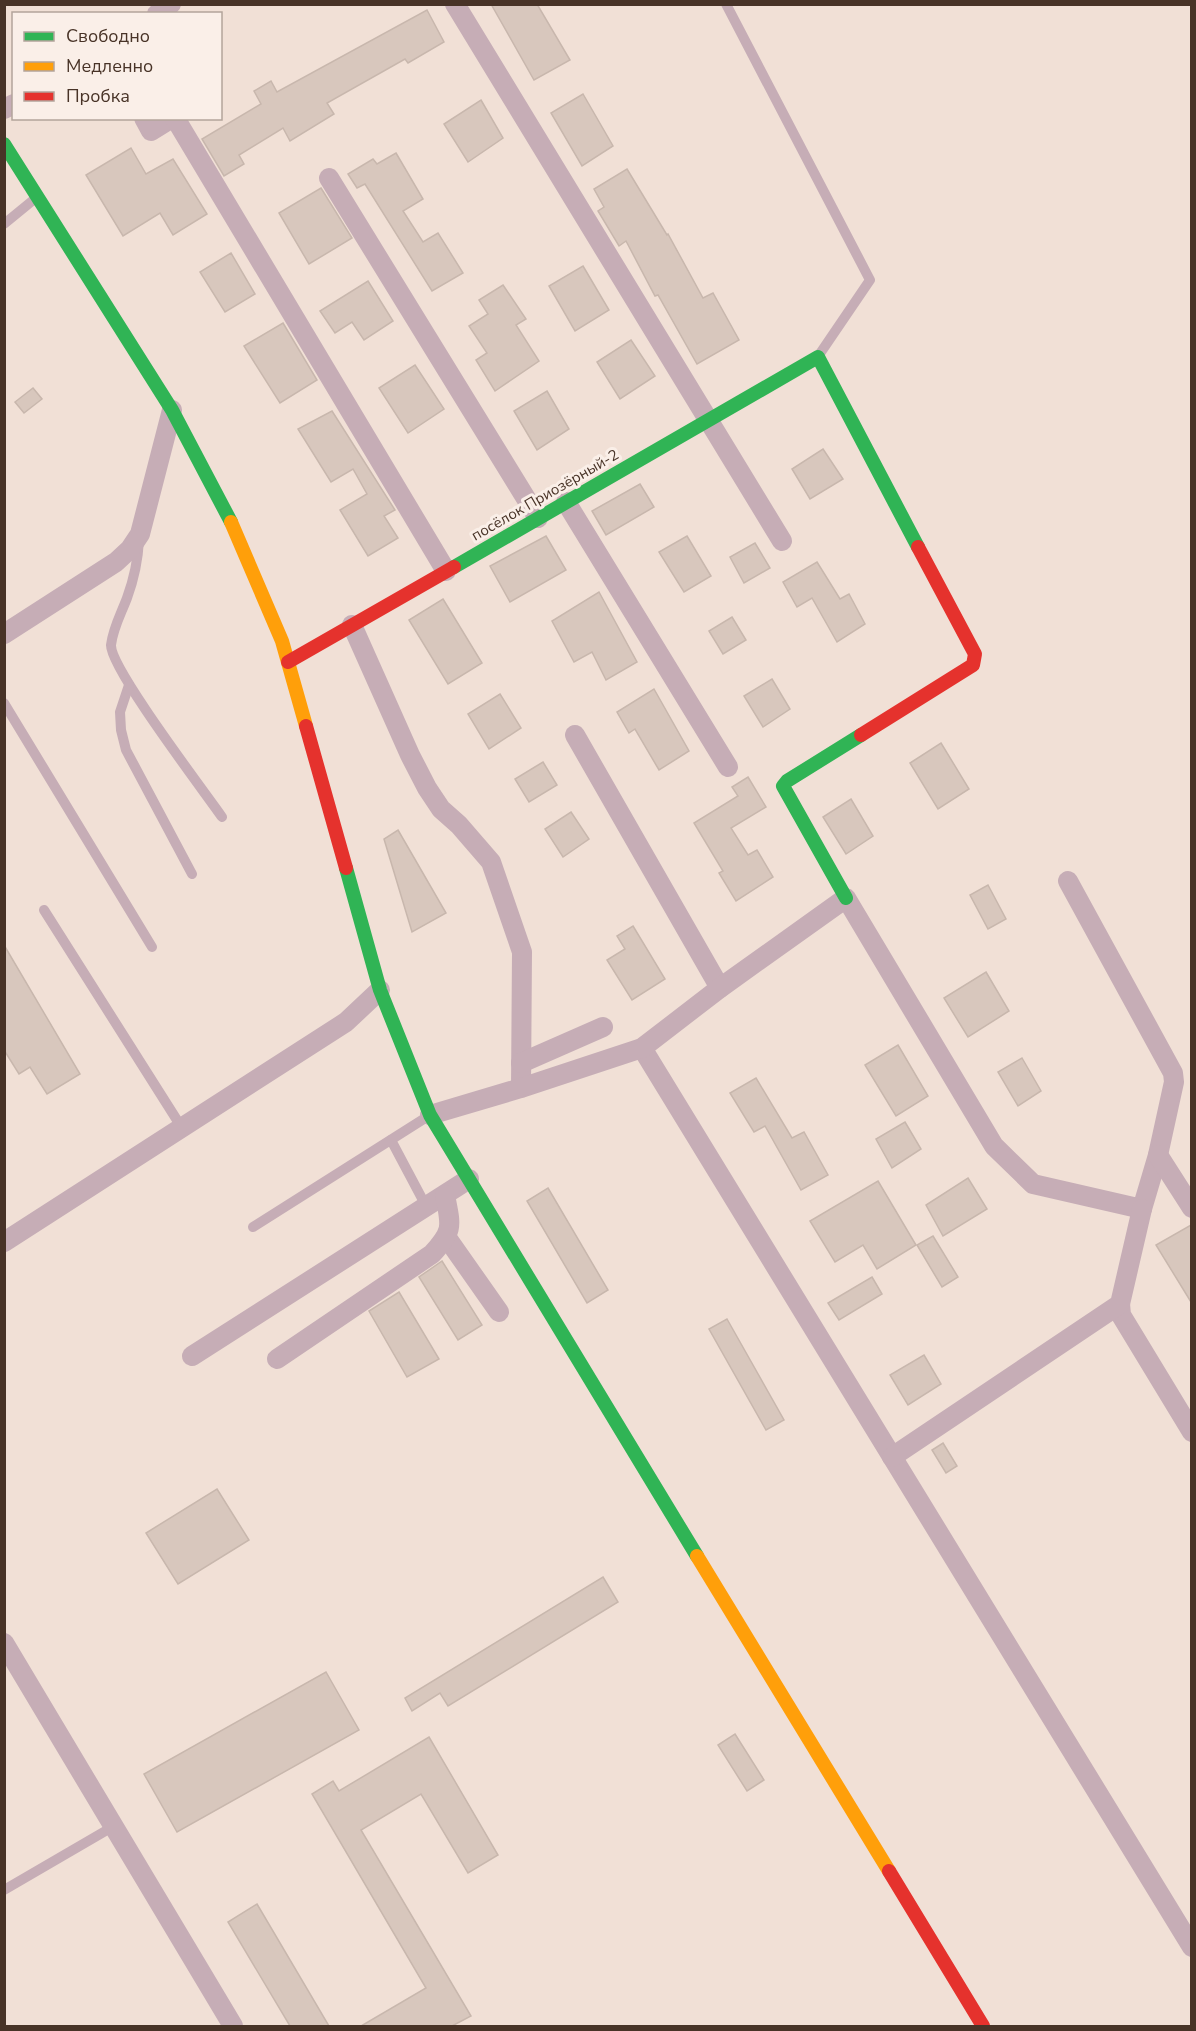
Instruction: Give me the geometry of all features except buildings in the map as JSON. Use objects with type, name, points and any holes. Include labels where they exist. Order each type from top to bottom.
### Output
[{"type":"street","points":[[456,4],[782,541]]},
{"type":"street","points":[[145,120],[151,131],[170,120]]},
{"type":"street","points":[[174,120],[446,571]]},
{"type":"street","points":[[4,144],[172,410],[236,529],[282,641],[380,990],[430,1115],[983,2026]]},
{"type":"street","points":[[329,178],[538,518]]},
{"type":"street","points":[[818,357],[975,654],[973,665],[787,781],[783,786],[846,898],[994,1146],[1033,1185],[1142,1209]]},
{"type":"street","name":"посёлок Приозёрный-2","points":[[288,662],[818,357]]},
{"type":"street","points":[[4,634],[116,562],[130,549],[140,534],[172,410]]},
{"type":"street","points":[[566,502],[728,767]]},
{"type":"street","points":[[352,626],[427,788],[441,809],[459,825],[491,862],[522,952],[521,1088]]},
{"type":"street","points":[[575,735],[720,988]]},
{"type":"street","points":[[1068,881],[1173,1073],[1174,1082],[1158,1155],[1142,1209],[1120,1304],[1120,1315],[1191,1432]]},
{"type":"street","points":[[430,1115],[642,1048],[720,988],[846,898]]},
{"type":"street","points":[[4,1242],[346,1022],[380,990]]},
{"type":"street","points":[[521,1063],[603,1028]]},
{"type":"street","points":[[642,1048],[1191,1947]]},
{"type":"street","points":[[1158,1155],[1191,1208]]},
{"type":"street","points":[[192,1356],[469,1179]]},
{"type":"street","points":[[277,1359],[432,1254],[447,1238],[450,1223],[445,1195]]},
{"type":"street","points":[[447,1238],[499,1312]]},
{"type":"street","points":[[892,1458],[1120,1304]]},
{"type":"street","points":[[4,1643],[233,2026]]},
{"type":"lane","points":[[726,4],[870,280],[818,357]]},
{"type":"lane","points":[[4,224],[38,197]]},
{"type":"lane","points":[[140,534],[138,564],[116,623],[111,648],[129,685],[222,817]]},
{"type":"lane","points":[[129,685],[120,712],[121,730],[126,750],[192,874]]},
{"type":"lane","points":[[4,703],[152,947]]},
{"type":"lane","points":[[44,910],[182,1128]]},
{"type":"lane","points":[[253,1227],[430,1115]]},
{"type":"lane","points":[[391,1140],[426,1206]]},
{"type":"lane","points":[[4,1890],[114,1826]]},
{"type":"traffic: fast","points":[[4,144],[172,410],[231,522]]},
{"type":"traffic: fast","points":[[454,567],[818,357],[918,547]]},
{"type":"traffic: fast","points":[[846,898],[783,786],[787,781],[861,735]]},
{"type":"traffic: fast","points":[[346,868],[380,990],[430,1115],[697,1556]]},
{"type":"traffic: slow","points":[[231,522],[282,641],[306,726]]},
{"type":"traffic: slow","points":[[697,1556],[889,1871]]},
{"type":"traffic: jam","points":[[861,735],[973,665],[975,654],[918,547]]},
{"type":"traffic: jam","points":[[288,662],[454,567]]},
{"type":"traffic: jam","points":[[306,726],[346,868]]},
{"type":"traffic: jam","points":[[889,1871],[983,2026]]}]
